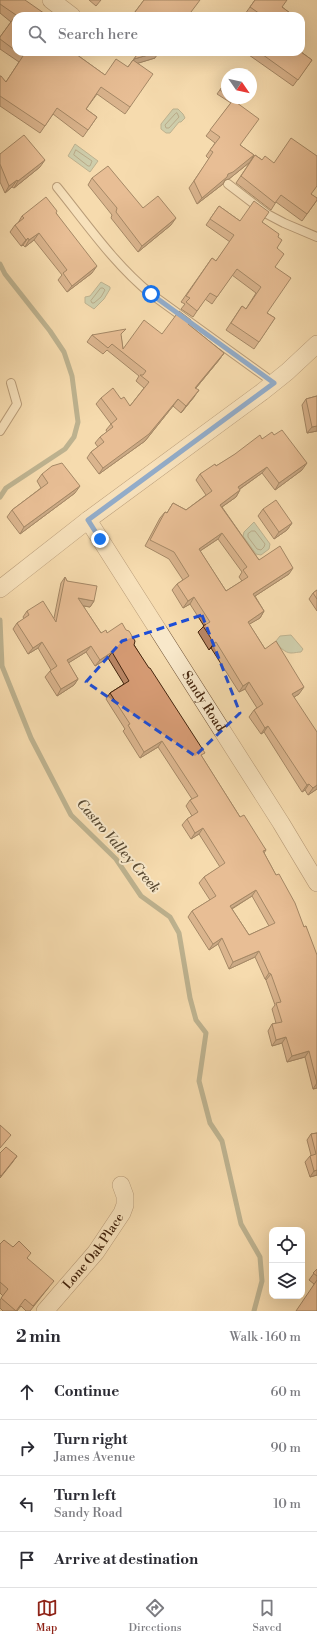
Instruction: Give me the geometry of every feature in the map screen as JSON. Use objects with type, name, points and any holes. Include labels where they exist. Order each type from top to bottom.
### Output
[{"type":"street","points":[[51,0],[67,12]]},
{"type":"street","points":[[0,589],[88,520],[274,383],[317,344]]},
{"type":"street","name":"Sandy Road","points":[[88,520],[281,823],[317,883]]},
{"type":"street","name":"Lone Oak Place","points":[[45,1311],[96,1252],[122,1213],[125,1205],[125,1196],[121,1185]]},
{"type":"lane","points":[[228,184],[267,214],[284,224],[317,237]]},
{"type":"lane","points":[[57,187],[116,261],[134,280],[151,294],[274,383]]},
{"type":"lane","points":[[0,431],[17,404],[11,383]]},
{"type":"highlighted area","points":[[202,615],[240,713],[195,756],[86,682],[122,641]]},
{"type":"water","points":[[173,109],[178,109],[185,118],[179,122],[170,133],[166,133],[161,129],[161,124]]},
{"type":"water","points":[[75,144],[98,161],[90,172],[68,156]]},
{"type":"water","points":[[101,282],[110,287],[110,289],[104,299],[94,309],[85,303],[85,297],[90,296]]},
{"type":"water","points":[[254,522],[270,544],[269,549],[261,555],[256,554],[243,536],[244,532]]},
{"type":"water","points":[[291,635],[303,649],[301,652],[286,652],[276,641],[280,636]]},
{"type":"building","points":[[0,0],[25,0],[42,12],[12,12],[0,4]]},
{"type":"building","points":[[144,0],[200,0],[191,12],[135,12]]},
{"type":"building","points":[[255,0],[287,0],[282,7],[289,12],[257,12],[250,7]]},
{"type":"building","points":[[12,20],[12,48],[0,39]]},
{"type":"building","points":[[305,55],[312,60],[298,80],[265,56]]},
{"type":"building","points":[[23,56],[79,56],[105,75],[116,59],[128,67],[133,60],[153,74],[130,107],[101,87],[86,109],[97,117],[88,130],[57,108],[45,126],[0,96],[0,76],[6,82]]},
{"type":"building","points":[[136,56],[144,56],[134,59]]},
{"type":"building","points":[[230,104],[238,104],[259,119],[240,145],[254,155],[233,172],[228,174],[227,177],[202,198],[194,181],[213,152],[210,150],[220,137],[210,130]]},
{"type":"building","points":[[24,135],[45,160],[18,181],[17,180],[9,186],[0,164],[0,154]]},
{"type":"building","points":[[291,138],[317,156],[317,186],[311,194],[317,198],[317,200],[307,214],[281,195],[275,203],[241,176],[255,155],[262,160],[265,156],[274,163]]},
{"type":"building","points":[[108,166],[143,208],[158,196],[176,218],[142,246],[116,212],[117,208],[92,178]]},
{"type":"building","points":[[46,197],[57,211],[56,213],[97,266],[72,286],[63,273],[67,270],[39,233],[29,240],[28,238],[26,240],[15,225],[24,218],[22,216]]},
{"type":"building","points":[[254,201],[269,212],[262,222],[279,234],[278,237],[282,240],[277,248],[284,254],[275,267],[291,278],[267,313],[275,318],[259,342],[231,323],[242,306],[246,309],[261,287],[237,269],[217,297],[210,293],[197,311],[186,302],[190,298],[186,296],[212,258],[216,261],[234,235],[210,219],[219,206],[240,221]]},
{"type":"building","points":[[179,311],[191,320],[188,324],[224,353],[195,388],[199,390],[186,406],[178,399],[149,434],[103,468],[91,452],[104,442],[100,437],[113,427],[111,424],[117,419],[101,398],[113,388],[121,399],[124,397],[130,406],[149,382],[140,375],[143,375],[146,371],[112,344],[108,348],[92,335],[126,329],[121,334],[123,349],[144,320],[162,334]]},
{"type":"building","points":[[317,396],[317,426],[312,427],[306,399]]},
{"type":"building","points":[[282,430],[307,463],[279,483],[267,467],[238,487],[240,490],[220,505],[259,560],[280,546],[293,568],[253,594],[264,611],[248,622],[265,649],[276,641],[304,687],[292,694],[317,732],[317,785],[313,788],[309,784],[307,785],[268,726],[265,728],[254,710],[263,704],[249,682],[243,686],[216,642],[214,643],[203,626],[210,622],[194,597],[188,601],[177,584],[189,576],[174,552],[150,540],[165,512],[167,513],[173,503],[186,510],[212,491],[200,474],[215,464],[216,466],[235,454],[260,435],[262,439],[272,432],[274,435]],"holes":[[[222,533],[247,567],[243,570],[248,577],[226,591],[199,549]]]},
{"type":"building","points":[[62,463],[80,486],[24,527],[12,510],[48,483],[42,474],[52,466]]},
{"type":"building","points":[[276,500],[292,523],[279,532],[263,509]]},
{"type":"building","points":[[65,577],[67,581],[97,586],[94,601],[78,598],[101,633],[106,630],[107,633],[122,623],[126,630],[129,631],[135,641],[134,645],[205,753],[201,755],[240,817],[244,815],[266,850],[263,851],[276,875],[279,874],[295,903],[317,955],[317,1083],[309,1051],[292,1056],[286,1037],[276,1040],[272,1024],[282,1022],[276,1003],[281,1002],[271,974],[269,973],[259,951],[233,962],[222,938],[213,944],[192,911],[216,896],[204,877],[225,863],[203,828],[195,833],[187,819],[198,812],[190,800],[198,796],[162,741],[144,752],[128,725],[130,724],[110,693],[129,681],[112,652],[100,660],[91,646],[67,660],[78,679],[61,689],[50,671],[57,666],[42,642],[33,648],[17,623],[29,615],[27,611],[43,601],[56,622]],"holes":[[[256,890],[275,923],[249,935],[230,906]]]},
{"type":"building","points":[[317,590],[317,599],[313,593]]},
{"type":"building","points":[[0,1125],[11,1135],[0,1148]]},
{"type":"building","points":[[317,1133],[317,1170],[314,1171],[310,1156],[316,1154],[311,1134]]},
{"type":"building","points":[[6,1147],[17,1156],[1,1176],[0,1153]]},
{"type":"building","points":[[4,1240],[13,1247],[19,1241],[31,1253],[27,1258],[54,1281],[33,1306],[25,1299],[16,1311],[1,1298],[8,1289],[0,1282],[0,1244]]},
{"type":"building","points":[[317,1269],[317,1276],[313,1273]]},
{"type":"building","points":[[317,1280],[317,1311],[296,1311]]},
{"type":"waterway","name":"Castro Valley Creek","points":[[0,264],[5,274],[50,331],[64,352],[72,376],[78,422],[74,437],[65,449],[6,488],[0,497]]},
{"type":"waterway","name":"Castro Valley Creek","points":[[0,620],[2,666],[31,738],[71,815],[116,859],[141,896],[170,917],[179,933],[190,998],[196,1020],[206,1033],[199,1081],[210,1123],[222,1141],[241,1224],[260,1257],[262,1281],[254,1311]]},
{"type":"route","points":[[100,539],[88,520],[274,383],[151,294]]}]
